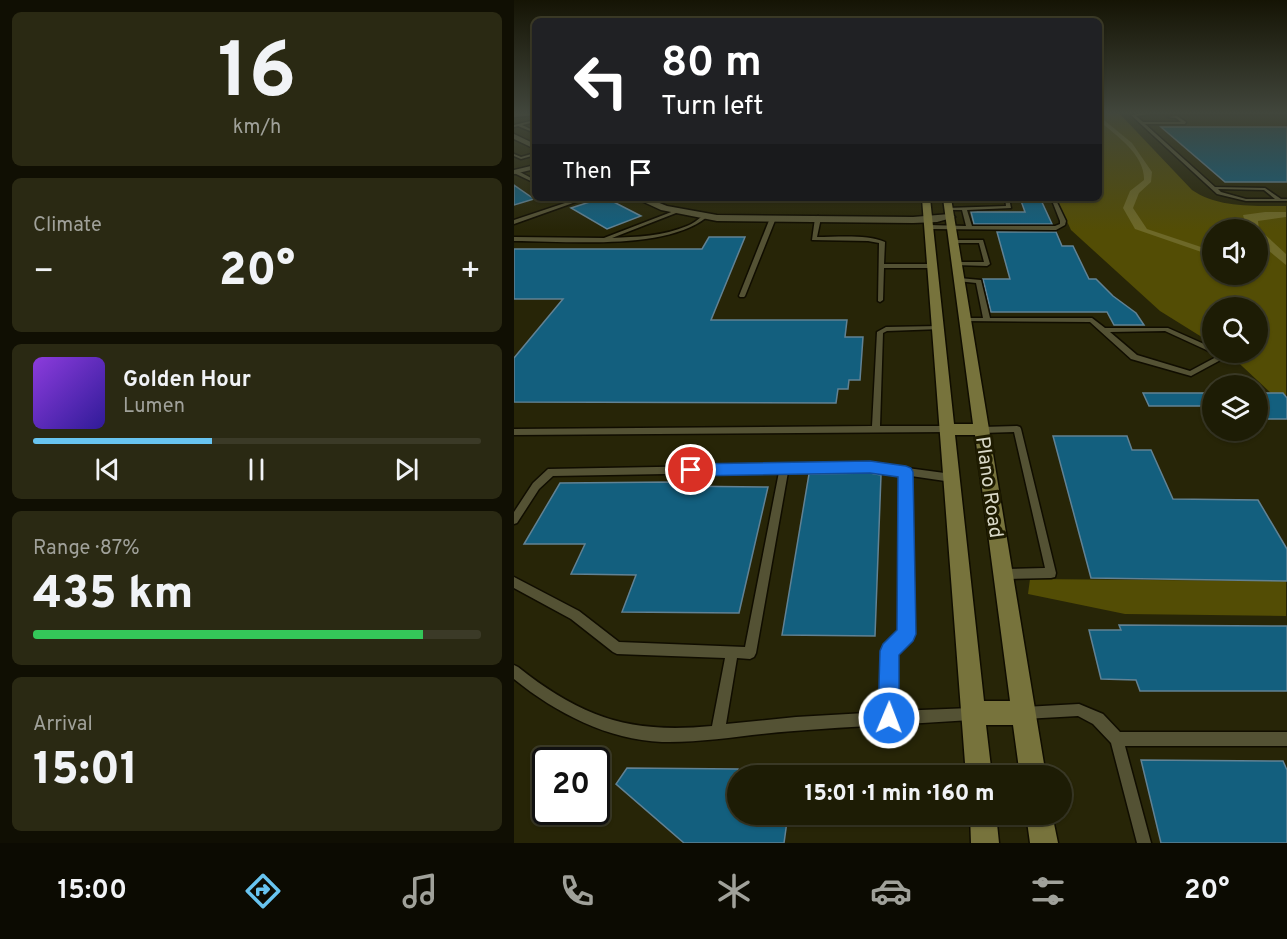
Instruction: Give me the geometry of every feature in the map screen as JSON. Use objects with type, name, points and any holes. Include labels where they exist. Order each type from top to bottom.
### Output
[{"type":"main road","name":"Plano Road","points":[[926,201],[978,765]]},
{"type":"main road","name":"Plano Road","points":[[947,201],[1031,765]]},
{"type":"main road","points":[[948,429],[982,430]]},
{"type":"main road","points":[[974,713],[1024,713]]},
{"type":"main road","points":[[984,825],[985,843]]},
{"type":"main road","points":[[1041,825],[1044,843]]},
{"type":"street","points":[[515,172],[532,168]]},
{"type":"street","points":[[646,201],[674,212],[705,217],[856,218],[882,221],[950,218]]},
{"type":"lane","points":[[1173,151],[1219,193],[1235,199],[1283,200]]},
{"type":"lane","points":[[514,155],[521,158],[532,155]]},
{"type":"lane","points":[[515,172],[532,181]]},
{"type":"lane","points":[[528,179],[532,178]]},
{"type":"lane","points":[[1214,188],[1265,189],[1283,200]]},
{"type":"lane","points":[[514,222],[576,201]]},
{"type":"lane","points":[[950,218],[964,209],[1009,207],[1008,201]]},
{"type":"lane","points":[[950,218],[970,228],[1060,227],[1063,221],[1054,201]]},
{"type":"lane","points":[[964,209],[969,226]]},
{"type":"lane","points":[[603,239],[674,212]]},
{"type":"lane","points":[[514,239],[626,240],[690,228],[705,217]]},
{"type":"lane","points":[[742,296],[773,218]]},
{"type":"lane","points":[[818,218],[814,239],[868,239],[882,242],[880,300]]},
{"type":"lane","points":[[954,241],[981,241],[987,264],[957,264]]},
{"type":"lane","points":[[881,266],[932,266]]},
{"type":"lane","points":[[960,280],[979,280],[987,320]]},
{"type":"lane","points":[[966,320],[1092,320],[1134,357],[1191,374],[1211,363]]},
{"type":"lane","points":[[876,430],[880,332],[886,329],[939,328]]},
{"type":"lane","points":[[1101,330],[1166,329],[1202,346]]},
{"type":"lane","points":[[514,432],[948,429]]},
{"type":"lane","points":[[982,430],[1017,429],[1051,573],[1003,574]]},
{"type":"lane","points":[[514,520],[536,486],[551,472],[870,467],[952,478]]},
{"type":"lane","points":[[514,582],[575,615],[617,648],[750,654],[784,469]]},
{"type":"lane","points":[[889,718],[890,651],[906,634],[906,472]]},
{"type":"lane","points":[[718,730],[732,653]]},
{"type":"lane","points":[[514,671],[532,687],[580,715],[611,726],[648,734],[974,713]]},
{"type":"lane","points":[[1024,713],[1079,711],[1098,719],[1117,739],[1144,843]]},
{"type":"lane","points":[[1117,739],[1286,739]]},
{"type":"shaded area","points":[[1102,151],[1155,151],[1192,190],[1202,196],[1237,205],[1286,206],[1286,407],[1268,390],[1268,375],[1252,375],[1239,363],[1268,363],[1268,297],[1202,297],[1202,337],[1160,311],[1071,230],[1057,201],[1102,201]]},
{"type":"shaded area","points":[[1133,151],[1138,151],[1152,172],[1151,182],[1139,193],[1133,208],[1147,229],[1202,247],[1202,252],[1135,229],[1123,208],[1130,191],[1144,180],[1140,162]]},
{"type":"shaded area","points":[[1286,212],[1286,217],[1268,220],[1244,219],[1243,215]]},
{"type":"shaded area","points":[[1268,237],[1286,254],[1286,265],[1268,250]]},
{"type":"shaded area","points":[[1030,579],[1286,581],[1286,616],[1125,614],[1028,594]]},
{"type":"building","points":[[1189,151],[1287,151],[1287,182],[1225,182]]},
{"type":"building","points":[[514,185],[532,200],[514,205]]},
{"type":"building","points":[[593,201],[612,201],[641,216],[607,229],[571,208]]},
{"type":"building","points":[[1021,201],[1041,201],[1052,224],[974,224],[971,212],[1025,212]]},
{"type":"building","points":[[997,232],[1056,232],[1062,246],[1073,246],[1089,279],[1096,279],[1113,296],[1136,313],[1144,325],[1114,325],[1107,312],[991,312],[983,279],[1010,279]]},
{"type":"building","points":[[709,237],[745,237],[711,320],[847,320],[845,337],[863,337],[860,380],[849,380],[848,389],[838,389],[836,403],[514,402],[514,358],[563,299],[514,299],[514,249],[702,249]]},
{"type":"building","points":[[1143,393],[1202,393],[1202,406],[1149,406]]},
{"type":"building","points":[[1268,393],[1283,393],[1287,398],[1287,419],[1268,419]]},
{"type":"building","points":[[1053,436],[1127,436],[1132,450],[1151,450],[1173,499],[1258,500],[1287,549],[1287,581],[1091,578]]},
{"type":"building","points":[[870,473],[881,475],[875,636],[782,635],[809,474]]},
{"type":"building","points":[[673,482],[672,486],[768,487],[739,613],[622,612],[636,575],[571,574],[585,544],[524,544],[560,483]]},
{"type":"building","points":[[1119,625],[1287,626],[1287,691],[1140,691],[1136,680],[1101,679],[1089,630],[1121,630]]},
{"type":"building","points":[[1141,760],[1283,761],[1287,770],[1287,843],[1161,843]]},
{"type":"building","points":[[627,768],[727,769],[727,825],[786,825],[784,843],[684,843],[616,784]]},
{"type":"route","points":[[691,470],[870,467],[906,472],[906,634],[890,651],[889,718]]}]
